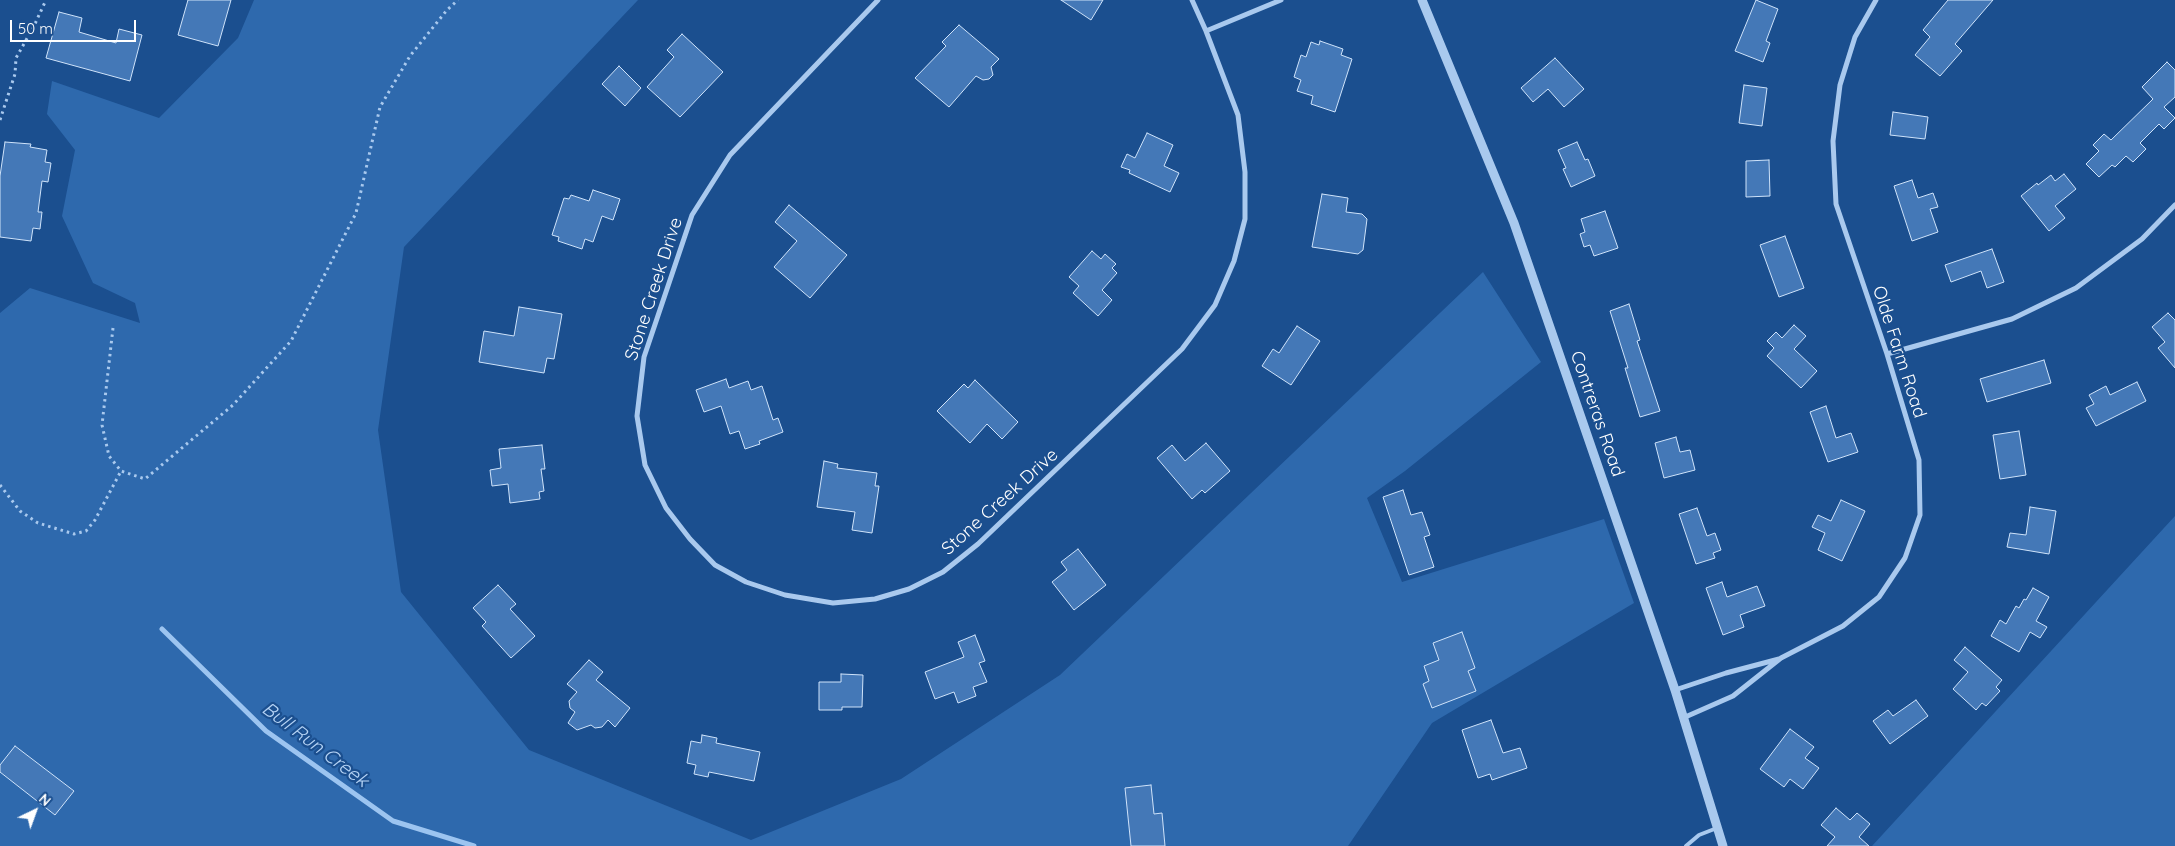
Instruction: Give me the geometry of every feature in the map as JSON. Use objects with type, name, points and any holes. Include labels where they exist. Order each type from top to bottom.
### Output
[{"type":"street","name":"Stone Creek Drive","points":[[878,0],[730,155],[692,215],[644,357],[637,416],[645,465],[666,508],[690,539],[715,564],[746,582],[778,593],[833,603],[875,599],[908,589],[943,572],[978,544],[1175,356],[1215,305],[1234,261],[1245,219],[1245,172],[1238,115],[1192,0]]},
{"type":"street","points":[[1206,31],[1281,0]]},
{"type":"street","name":"Contreras Road","points":[[1422,0],[1514,223],[1675,690],[1723,846]]},
{"type":"street","name":"Olde Farm Road","points":[[1683,718],[1733,696],[1781,658],[1843,626],[1879,597],[1905,558],[1920,515],[1919,460],[1887,354],[1836,204],[1833,141],[1840,85],[1855,37],[1876,0]]},
{"type":"street","points":[[1887,354],[2012,319],[2076,288],[2142,239],[2175,205]]},
{"type":"street","name":"Olde Farm Road","points":[[1675,690],[1726,673],[1781,658]]},
{"type":"lane","points":[[1686,846],[1700,835],[1717,828]]},
{"type":"path","points":[[0,120],[15,74],[16,58],[46,0]]},
{"type":"path","points":[[113,328],[102,425],[109,456],[120,471],[145,479],[233,404],[291,341],[356,213],[380,107],[410,56],[447,10],[458,0]]},
{"type":"path","points":[[0,485],[20,511],[38,523],[74,534],[86,531],[95,520],[120,471]]},
{"type":"shaded area","points":[[254,0],[638,0],[404,247],[378,430],[401,592],[529,750],[751,840],[901,779],[1060,675],[1483,272],[1541,362],[1405,471],[1367,498],[1402,582],[1604,519],[1634,603],[1432,723],[1348,846],[0,846],[0,313],[30,288],[140,323],[135,303],[93,283],[62,216],[75,150],[47,114],[52,81],[159,118],[238,38]]},
{"type":"shaded area","points":[[2175,516],[2175,846],[1872,846]]},
{"type":"building","points":[[188,0],[231,0],[218,46],[178,35]]},
{"type":"building","points":[[1061,0],[1103,0],[1091,20]]},
{"type":"building","points":[[1756,0],[1778,9],[1766,41],[1770,43],[1763,62],[1735,51]]},
{"type":"building","points":[[1948,0],[1993,0],[1955,44],[1962,51],[1940,76],[1915,55],[1930,37],[1923,30]]},
{"type":"building","points":[[59,12],[82,18],[79,32],[116,43],[119,29],[142,35],[130,81],[46,58]]},
{"type":"building","points":[[959,25],[999,59],[991,67],[993,75],[989,79],[983,80],[976,76],[949,107],[915,78],[946,46],[942,42]]},
{"type":"building","points":[[682,34],[723,72],[680,117],[647,87],[674,57],[667,50]]},
{"type":"building","points":[[1320,41],[1343,49],[1341,55],[1352,59],[1335,112],[1311,104],[1313,96],[1297,91],[1301,80],[1294,77],[1301,55],[1306,57],[1311,42],[1319,45]]},
{"type":"building","points":[[1555,58],[1584,89],[1564,107],[1548,89],[1533,102],[1521,88]]},
{"type":"building","points":[[2167,62],[2175,70],[2175,97],[2164,107],[2175,118],[2164,129],[2159,124],[2140,143],[2146,149],[2133,162],[2126,156],[2115,167],[2112,165],[2099,177],[2086,164],[2099,151],[2093,145],[2104,134],[2111,140],[2153,99],[2142,87]]},
{"type":"building","points":[[619,66],[641,88],[625,106],[602,84]]},
{"type":"building","points":[[1744,85],[1767,88],[1762,126],[1739,123]]},
{"type":"building","points":[[1893,112],[1928,117],[1925,139],[1890,135]]},
{"type":"building","points":[[1147,133],[1173,145],[1164,166],[1179,173],[1170,192],[1129,173],[1130,170],[1121,167],[1127,154],[1135,158]]},
{"type":"building","points":[[5,142],[31,144],[30,147],[47,150],[45,162],[51,163],[48,182],[42,181],[38,212],[42,212],[40,229],[33,228],[31,241],[0,237],[0,176]]},
{"type":"building","points":[[1577,142],[1585,160],[1588,159],[1595,176],[1571,187],[1563,169],[1566,168],[1558,150]]},
{"type":"building","points":[[1769,160],[1770,196],[1746,197],[1746,161]]},
{"type":"building","points":[[2064,174],[2076,189],[2055,206],[2065,218],[2049,231],[2021,196],[2051,175],[2055,181]]},
{"type":"building","points":[[1912,180],[1918,198],[1933,193],[1938,207],[1930,209],[1938,232],[1912,241],[1894,186]]},
{"type":"building","points":[[593,190],[620,199],[613,220],[602,216],[593,242],[585,239],[582,249],[558,241],[559,237],[552,235],[564,198],[569,199],[571,195],[589,201]]},
{"type":"building","points":[[1322,194],[1348,198],[1346,212],[1362,214],[1367,219],[1363,250],[1358,254],[1312,247]]},
{"type":"building","points":[[789,205],[847,255],[810,298],[774,267],[797,241],[775,222]]},
{"type":"building","points":[[1605,211],[1618,248],[1594,256],[1590,245],[1584,247],[1580,234],[1585,232],[1581,219]]},
{"type":"building","points":[[1785,236],[1804,288],[1779,297],[1760,245]]},
{"type":"building","points":[[1992,249],[2004,282],[1987,288],[1981,271],[1951,282],[1945,265]]},
{"type":"building","points":[[1092,251],[1101,259],[1105,254],[1116,264],[1112,268],[1117,273],[1102,290],[1112,300],[1098,316],[1073,293],[1079,286],[1069,277]]},
{"type":"building","points":[[1629,304],[1640,340],[1637,341],[1660,411],[1640,417],[1625,368],[1628,368],[1610,311]]},
{"type":"building","points":[[519,307],[562,314],[554,359],[547,358],[544,373],[479,362],[484,331],[514,336]]},
{"type":"building","points":[[2168,313],[2175,320],[2175,368],[2158,348],[2165,342],[2152,327]]},
{"type":"building","points":[[1794,325],[1806,336],[1794,349],[1817,371],[1801,388],[1767,356],[1774,348],[1767,341],[1776,332],[1782,338]]},
{"type":"building","points":[[1297,326],[1320,341],[1291,385],[1262,366],[1273,349],[1279,353]]},
{"type":"building","points":[[2044,360],[2051,383],[1987,402],[1980,379]]},
{"type":"building","points":[[726,379],[729,388],[748,381],[751,390],[762,386],[773,420],[778,418],[783,432],[759,441],[760,444],[745,449],[739,431],[730,434],[721,406],[704,412],[696,390]]},
{"type":"building","points":[[975,380],[1018,422],[1002,439],[987,424],[970,443],[937,411],[964,384],[968,388]]},
{"type":"building","points":[[2137,382],[2146,401],[2096,426],[2086,408],[2094,404],[2089,395],[2106,386],[2110,395]]},
{"type":"building","points":[[1826,406],[1836,438],[1851,433],[1858,452],[1828,462],[1810,412]]},
{"type":"building","points":[[2019,431],[2026,475],[2000,479],[1993,435]]},
{"type":"building","points":[[1676,437],[1680,452],[1690,450],[1695,470],[1664,478],[1655,443]]},
{"type":"building","points":[[1206,443],[1230,471],[1205,493],[1202,490],[1192,499],[1157,458],[1172,445],[1185,461]]},
{"type":"building","points":[[542,445],[545,469],[541,469],[544,491],[539,492],[540,499],[510,503],[508,484],[492,486],[490,470],[501,468],[499,449]]},
{"type":"building","points":[[824,461],[838,464],[837,468],[877,473],[875,486],[879,486],[872,533],[852,530],[855,512],[817,507]]},
{"type":"building","points":[[1403,490],[1411,515],[1422,512],[1430,535],[1424,537],[1434,567],[1409,575],[1383,497]]},
{"type":"building","points":[[1841,500],[1865,511],[1842,561],[1818,550],[1825,533],[1812,527],[1818,515],[1831,521]]},
{"type":"building","points":[[2030,507],[2056,511],[2049,554],[2007,547],[2010,533],[2026,535]]},
{"type":"building","points":[[1697,508],[1707,536],[1715,533],[1721,550],[1713,553],[1715,558],[1696,564],[1679,514]]},
{"type":"building","points":[[1078,549],[1106,585],[1074,610],[1052,582],[1067,570],[1061,562]]},
{"type":"building","points":[[1722,582],[1727,597],[1757,586],[1765,606],[1740,615],[1744,627],[1723,635],[1706,588]]},
{"type":"building","points":[[498,585],[516,604],[510,609],[535,636],[511,658],[482,626],[486,622],[473,608]]},
{"type":"building","points":[[2033,588],[2049,597],[2036,621],[2047,627],[2040,638],[2030,632],[2019,652],[1991,636],[2000,620],[2006,624],[2016,606],[2019,608]]},
{"type":"building","points":[[1462,632],[1475,668],[1468,671],[1476,691],[1432,708],[1423,684],[1429,681],[1424,666],[1439,660],[1433,643]]},
{"type":"building","points":[[975,635],[985,661],[979,663],[987,682],[973,687],[976,696],[958,703],[954,692],[935,699],[925,672],[964,657],[958,642]]},
{"type":"building","points":[[1965,647],[2002,680],[1996,687],[2000,691],[1986,706],[1982,703],[1976,710],[1953,689],[1968,672],[1954,660]]},
{"type":"building","points":[[589,660],[603,672],[596,680],[630,708],[615,727],[608,720],[602,727],[595,728],[591,725],[577,730],[568,723],[575,712],[570,708],[569,701],[577,692],[567,684]]},
{"type":"building","points":[[841,674],[863,675],[862,707],[842,707],[842,710],[819,710],[819,682],[841,682]]},
{"type":"building","points":[[1916,700],[1928,716],[1890,744],[1873,721],[1888,710],[1893,716]]},
{"type":"building","points":[[1491,720],[1503,753],[1520,748],[1527,768],[1492,780],[1490,774],[1478,778],[1462,730]]},
{"type":"building","points":[[1790,729],[1814,747],[1805,758],[1819,768],[1803,789],[1790,779],[1784,787],[1760,769]]},
{"type":"building","points":[[702,735],[717,738],[716,743],[760,752],[754,781],[709,772],[708,777],[694,774],[696,765],[687,763],[691,741],[701,743]]},
{"type":"building","points":[[15,746],[74,791],[55,815],[0,772],[0,765]]},
{"type":"building","points":[[1151,785],[1154,814],[1162,813],[1165,846],[1131,846],[1125,788]]},
{"type":"building","points":[[1836,808],[1850,820],[1857,813],[1870,824],[1859,837],[1869,846],[1827,846],[1835,837],[1821,825]]},
{"type":"waterway","name":"Bull Run Creek","points":[[162,629],[266,731],[393,821],[474,846]]}]
